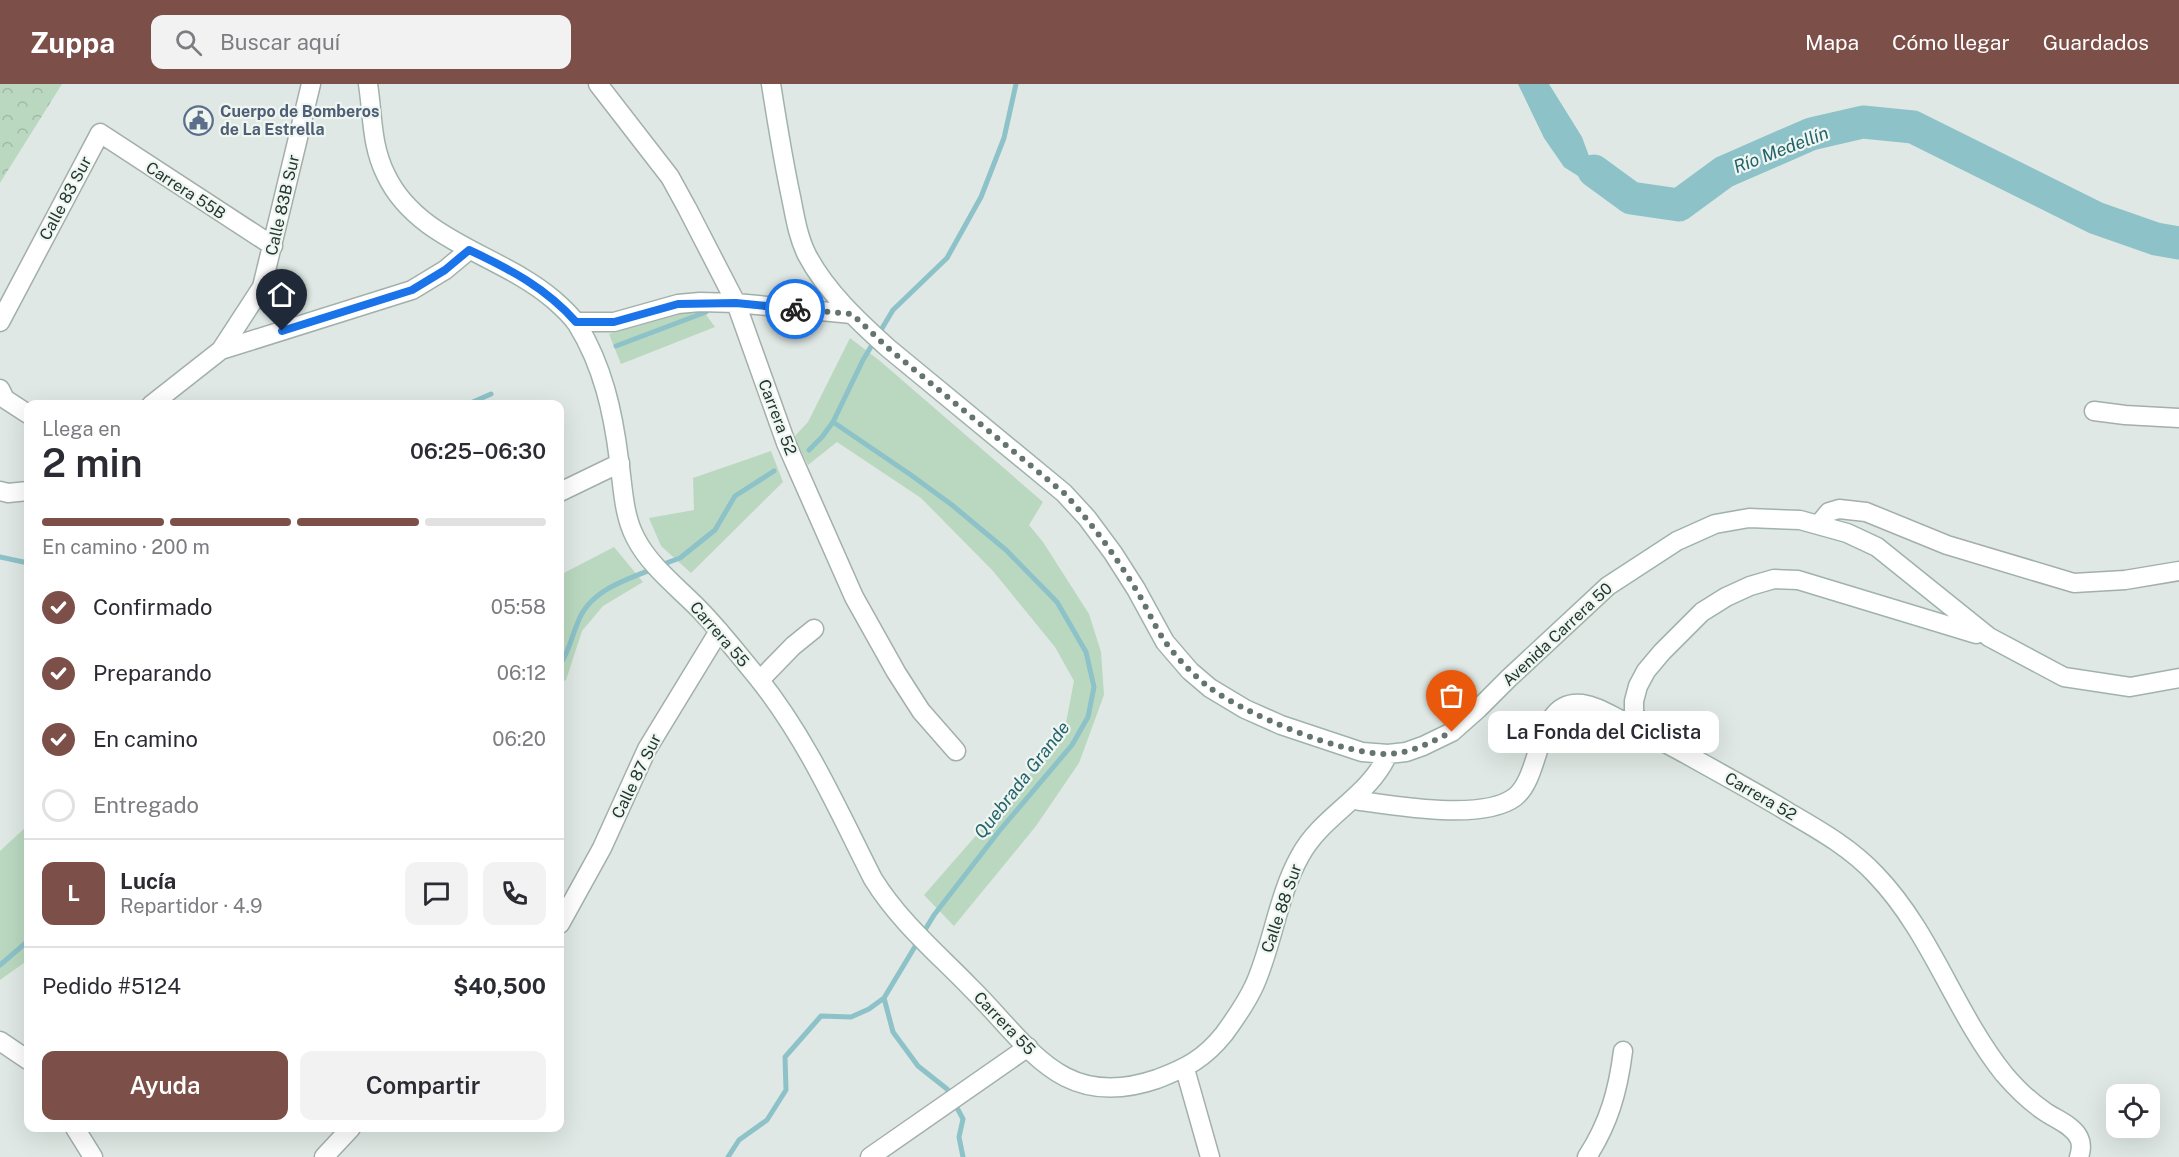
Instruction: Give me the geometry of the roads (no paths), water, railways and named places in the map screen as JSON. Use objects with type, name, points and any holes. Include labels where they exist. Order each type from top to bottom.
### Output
[{"type":"street","name":"Calle 83B Sur","points":[[221,351],[262,286],[311,84]]},
{"type":"street","name":"Carrera 55","points":[[368,84],[371,129],[379,158],[398,196],[411,211],[434,229],[469,250],[541,288],[576,322],[597,362],[607,389],[628,519],[634,536],[644,552],[664,575],[719,631],[760,680],[798,734],[873,879],[887,901],[1028,1047],[1061,1076],[1096,1088],[1123,1087],[1149,1082],[1185,1069]]},
{"type":"street","name":"Carrera 52","points":[[598,84],[670,177],[736,303],[786,443],[854,597],[921,711],[956,751]]},
{"type":"street","name":"Avenida Carrera 50","points":[[771,84],[798,231],[807,254],[818,272],[858,320],[888,348],[1064,493],[1087,518],[1113,553],[1166,642],[1190,671],[1210,688],[1245,709],[1281,725],[1362,752],[1388,754],[1406,752],[1424,746],[1452,732],[1608,586],[1677,541],[1715,524],[1749,518],[1778,518],[1819,524],[1847,533],[1877,547],[1989,637],[2064,677],[2130,687],[2179,678]]},
{"type":"street","name":"Carrera 55B","points":[[100,133],[273,246]]},
{"type":"street","name":"Calle 83 Sur","points":[[0,322],[100,133]]},
{"type":"street","points":[[157,400],[221,351],[412,290],[445,270],[469,250]]},
{"type":"street","points":[[576,322],[614,322],[678,304],[736,303],[858,320]]},
{"type":"street","points":[[0,389],[5,399],[24,411]]},
{"type":"street","points":[[2094,411],[2179,418]]},
{"type":"street","points":[[564,490],[620,463]]},
{"type":"street","points":[[0,491],[8,493],[24,491]]},
{"type":"street","points":[[1819,524],[1829,512],[1839,509],[1866,512],[1947,545],[2074,583],[2125,580],[2179,571]]},
{"type":"street","points":[[1648,733],[1634,713],[1638,686],[1646,671],[1702,612],[1750,586],[1774,579],[1798,580],[1824,587],[1989,637]]},
{"type":"street","points":[[760,680],[793,646],[814,629]]},
{"type":"street","name":"Calle 87 Sur","points":[[564,917],[602,848],[646,749],[719,631]]},
{"type":"street","name":"Carrera 52","points":[[1354,800],[1421,810],[1474,809],[1502,804],[1515,797],[1524,786],[1550,720],[1570,705],[1593,706],[1648,733],[1823,832],[1876,874],[1912,923],[1987,1050],[2004,1074],[2021,1093],[2071,1129],[2079,1138],[2080,1153]]},
{"type":"street","name":"Calle 88 Sur","points":[[1185,1069],[1206,1055],[1223,1035],[1255,985],[1292,871],[1307,844],[1354,800],[1382,768],[1388,754]]},
{"type":"street","points":[[0,1041],[24,1057]]},
{"type":"street","points":[[870,1157],[1028,1047]]},
{"type":"street","points":[[1587,1157],[1609,1117],[1620,1077],[1623,1051]]},
{"type":"street","points":[[1185,1069],[1210,1157]]},
{"type":"street","points":[[77,1132],[93,1157]]},
{"type":"street","points":[[324,1157],[347,1132]]},
{"type":"water","points":[[1518,84],[1549,84],[1582,137],[1589,156],[1640,187],[1625,206],[1564,167],[1544,138]]},
{"type":"waterway","points":[[809,450],[833,422],[863,360],[893,310],[947,258],[981,197],[1004,138],[1016,84]]},
{"type":"waterway","name":"Río Medellín","points":[[1594,171],[1631,198],[1679,205],[1724,172],[1811,134],[1863,122],[1913,127],[2096,218],[2156,239],[2179,243]]},
{"type":"waterway","points":[[616,346],[706,312]]},
{"type":"waterway","points":[[477,400],[491,394]]},
{"type":"waterway","name":"Quebrada Grande","points":[[728,1157],[739,1140],[767,1120],[786,1090],[785,1057],[821,1016],[851,1017],[869,1009],[884,998],[934,915],[1000,830],[1072,745],[1088,717],[1094,687],[1086,652],[1057,602],[1006,550],[952,505],[833,422]]},
{"type":"waterway","points":[[661,565],[680,558],[715,530],[735,496],[774,471]]},
{"type":"waterway","points":[[0,557],[24,562]]},
{"type":"waterway","points":[[564,657],[583,611],[590,602],[609,588],[653,569]]},
{"type":"waterway","points":[[0,965],[24,944]]},
{"type":"waterway","points":[[884,998],[893,1032],[918,1066],[947,1089],[963,1119],[959,1137],[963,1157]]},
{"type":"place","name":"Cuerpo de Bomberos de La Estrella","points":[[199,120]]},
{"type":"place","name":"La Fonda del Ciclista","points":[[1452,732]]}]
